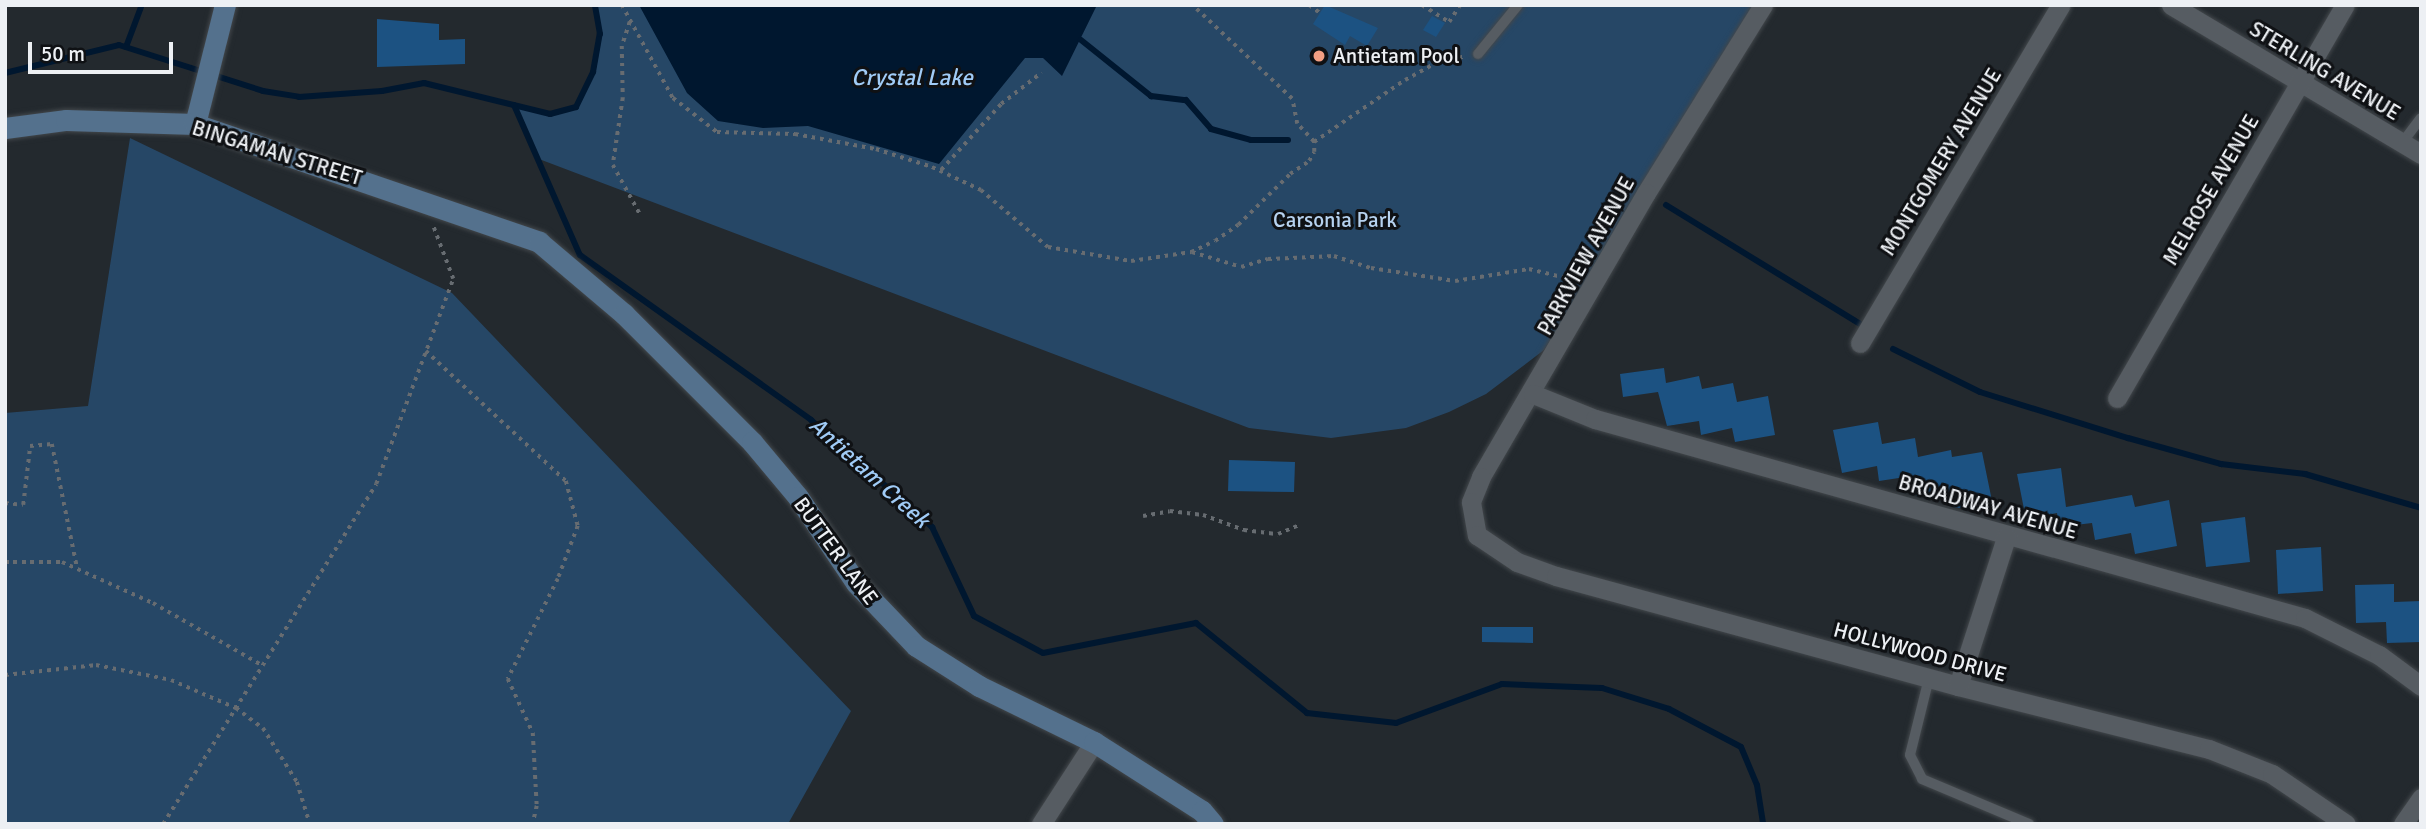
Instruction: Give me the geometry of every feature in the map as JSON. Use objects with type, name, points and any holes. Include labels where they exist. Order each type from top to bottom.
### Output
[{"type":"street","name":"PARKVIEW AVENUE","points":[[1477,535],[1471,502],[1481,477],[1533,394],[1646,193],[1763,5]]},
{"type":"street","name":"MONTGOMERY AVENUE","points":[[1860,343],[2061,5]]},
{"type":"street","name":"STERLING AVENUE","points":[[2171,5],[2421,154]]},
{"type":"street","name":"MELROSE AVENUE","points":[[2117,398],[2345,5]]},
{"type":"street","points":[[195,124],[222,6]]},
{"type":"street","name":"BINGAMAN STREET","points":[[5,128],[114,119],[195,124],[539,242]]},
{"type":"street","name":"BUTTER LANE","points":[[539,242],[624,314],[752,442],[798,497],[856,583],[916,646],[979,686],[1094,742],[1202,811],[1213,824]]},
{"type":"street","name":"BROADWAY AVENUE","points":[[1533,394],[1595,419],[2006,537],[2305,618],[2370,649],[2421,686]]},
{"type":"street","name":"HOLLYWOOD DRIVE","points":[[1477,535],[1517,562],[1556,576],[1958,686],[2209,749],[2272,774],[2346,824]]},
{"type":"street","points":[[1958,686],[2006,537]]},
{"type":"street","points":[[1041,824],[1094,742]]},
{"type":"street","points":[[2403,824],[2421,798]]},
{"type":"lane","points":[[1478,54],[1518,5]]},
{"type":"lane","points":[[2402,143],[2421,118]]},
{"type":"lane","points":[[1929,678],[1910,755],[1922,779],[2029,824]]},
{"type":"path","points":[[622,5],[673,98],[717,132],[829,139],[941,170],[981,190],[1048,247],[1131,261],[1191,252],[1238,225],[1290,174],[1310,161],[1314,142],[1405,79],[1434,64],[1478,54]]},
{"type":"path","points":[[1192,5],[1292,99],[1297,124],[1314,142]]},
{"type":"path","points":[[1422,5],[1449,22],[1460,5]]},
{"type":"path","points":[[1312,6],[1320,13]]},
{"type":"path","points":[[630,22],[622,46],[623,98],[613,164],[641,216]]},
{"type":"path","points":[[941,170],[1001,104],[1041,73]]},
{"type":"path","points":[[163,824],[376,484],[453,279],[424,201]]},
{"type":"path","points":[[1191,252],[1241,267],[1268,259],[1335,256],[1370,268],[1455,281],[1529,269],[1555,278],[1597,282]]},
{"type":"path","points":[[426,351],[566,481],[578,526],[558,579],[508,678],[533,733],[537,806],[533,824]]},
{"type":"path","points":[[5,503],[23,505],[30,446],[52,444],[77,568]]},
{"type":"path","points":[[1143,516],[1170,511],[1203,515],[1244,530],[1278,534],[1299,525]]},
{"type":"path","points":[[5,562],[62,562],[152,603],[260,664]]},
{"type":"path","points":[[5,675],[96,665],[171,680],[236,708],[263,728],[297,782],[310,824]]},
{"type":"green space","name":"Carsonia Park","points":[[595,5],[1763,5],[1544,350],[1486,394],[1449,412],[1406,428],[1331,438],[1249,428],[539,159],[514,105],[550,114],[576,107],[593,72],[600,34]]},
{"type":"green space","points":[[130,138],[452,293],[851,711],[788,824],[5,824],[5,413],[88,406]]},
{"type":"water","name":"Crystal Lake","points":[[639,5],[1097,5],[1062,76],[1043,58],[1025,58],[939,164],[808,126],[763,128],[718,121],[687,93]]},
{"type":"building","points":[[1325,5],[1378,28],[1367,46],[1350,36],[1345,45],[1313,24]]},
{"type":"building","points":[[1432,16],[1445,23],[1436,37],[1423,30]]},
{"type":"building","points":[[377,19],[439,24],[439,40],[465,39],[465,64],[377,67]]},
{"type":"building","points":[[1664,368],[1666,383],[1699,376],[1702,389],[1733,383],[1737,402],[1768,396],[1775,435],[1735,442],[1732,428],[1701,435],[1699,421],[1667,426],[1658,392],[1623,397],[1620,374]]},
{"type":"building","points":[[1878,422],[1882,444],[1915,438],[1918,457],[1951,450],[1952,457],[1982,452],[1992,501],[1959,508],[1953,507],[1950,492],[1916,496],[1912,476],[1879,481],[1877,466],[1842,473],[1833,430]]},
{"type":"building","points":[[1229,460],[1295,462],[1294,492],[1228,491]]},
{"type":"building","points":[[2061,468],[2066,507],[2132,495],[2135,507],[2169,500],[2177,546],[2135,554],[2131,533],[2095,540],[2092,523],[2059,527],[2057,513],[2026,519],[2017,474]]},
{"type":"building","points":[[2245,517],[2250,562],[2206,567],[2201,523]]},
{"type":"building","points":[[2321,547],[2323,591],[2278,594],[2276,550]]},
{"type":"building","points":[[2394,584],[2394,602],[2421,601],[2421,642],[2387,643],[2386,622],[2356,623],[2355,585]]},
{"type":"building","points":[[1482,627],[1533,627],[1533,643],[1482,642]]},
{"type":"waterway","name":"Antietam Creek","points":[[5,73],[119,45],[263,91],[299,97],[382,91],[424,83],[550,114],[576,107],[593,72],[600,34],[595,5]]},
{"type":"waterway","points":[[126,47],[141,7]]},
{"type":"waterway","points":[[1081,40],[1151,96],[1186,100],[1211,129],[1251,140],[1288,140]]},
{"type":"waterway","name":"Antietam Creek","points":[[514,105],[580,255],[811,420],[932,527],[974,616],[1043,653],[1196,623],[1307,713],[1396,723],[1502,684],[1602,688],[1669,709],[1741,747],[1757,785],[1763,824]]},
{"type":"waterway","points":[[1666,205],[1860,324]]},
{"type":"waterway","points":[[1893,349],[1980,392],[2128,438],[2221,464],[2305,474],[2421,508]]},
{"type":"place","name":"Antietam Pool","points":[[1319,56]]}]
